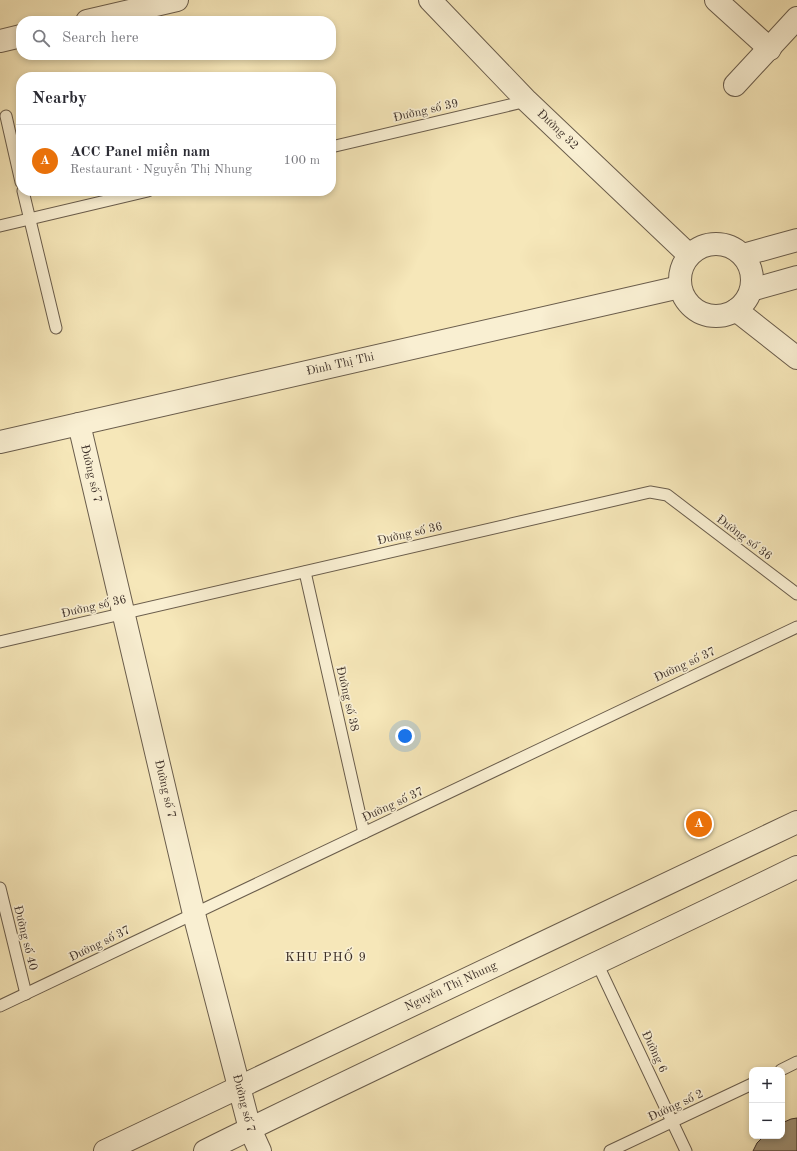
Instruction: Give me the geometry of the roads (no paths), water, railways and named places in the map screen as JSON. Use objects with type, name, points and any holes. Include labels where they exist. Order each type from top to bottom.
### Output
[{"type":"street","points":[[109,16],[178,0]]},
{"type":"street","name":"Đường 32","points":[[430,0],[527,101],[689,255]]},
{"type":"street","points":[[716,0],[770,49]]},
{"type":"street","points":[[736,85],[797,18]]},
{"type":"street","points":[[0,41],[16,37]]},
{"type":"street","points":[[743,255],[797,240]]},
{"type":"street","points":[[709,244],[722,244],[734,248],[743,255],[750,266],[753,278],[751,290],[745,302],[736,310],[725,315],[712,316],[700,313],[691,307],[684,298],[680,287],[680,275],[683,265],[689,255],[698,248],[709,244]]},
{"type":"street","points":[[751,290],[797,277]]},
{"type":"street","name":"Đinh Thị Thi","points":[[0,442],[680,287]]},
{"type":"street","points":[[736,310],[797,358]]},
{"type":"street","name":"Đường số 7","points":[[79,424],[194,914],[250,1129],[260,1151]]},
{"type":"street","name":"Nguyễn Thị Nhung","points":[[105,1151],[797,822]]},
{"type":"street","points":[[206,1151],[797,867]]},
{"type":"lane","name":"Đường số 39","points":[[336,146],[527,101]]},
{"type":"lane","points":[[6,116],[16,160]]},
{"type":"lane","points":[[24,196],[56,328]]},
{"type":"lane","points":[[0,226],[127,196]]},
{"type":"lane","name":"Đường số 36","points":[[0,642],[650,492],[667,495],[797,594]]},
{"type":"lane","name":"Đường số 38","points":[[305,572],[364,833]]},
{"type":"lane","name":"Đường số 37","points":[[0,1006],[797,627]]},
{"type":"lane","name":"Đường số 40","points":[[0,888],[26,994]]},
{"type":"lane","name":"Đường 6","points":[[597,963],[686,1151]]},
{"type":"lane","points":[[785,1068],[797,1062]]},
{"type":"lane","name":"Đường số 2","points":[[610,1151],[749,1085]]},
{"type":"place","name":"ACC Panel miền nam","points":[[699,824]]},
{"type":"district","name":"KHU PHỐ 9","points":[[326,957]]}]
